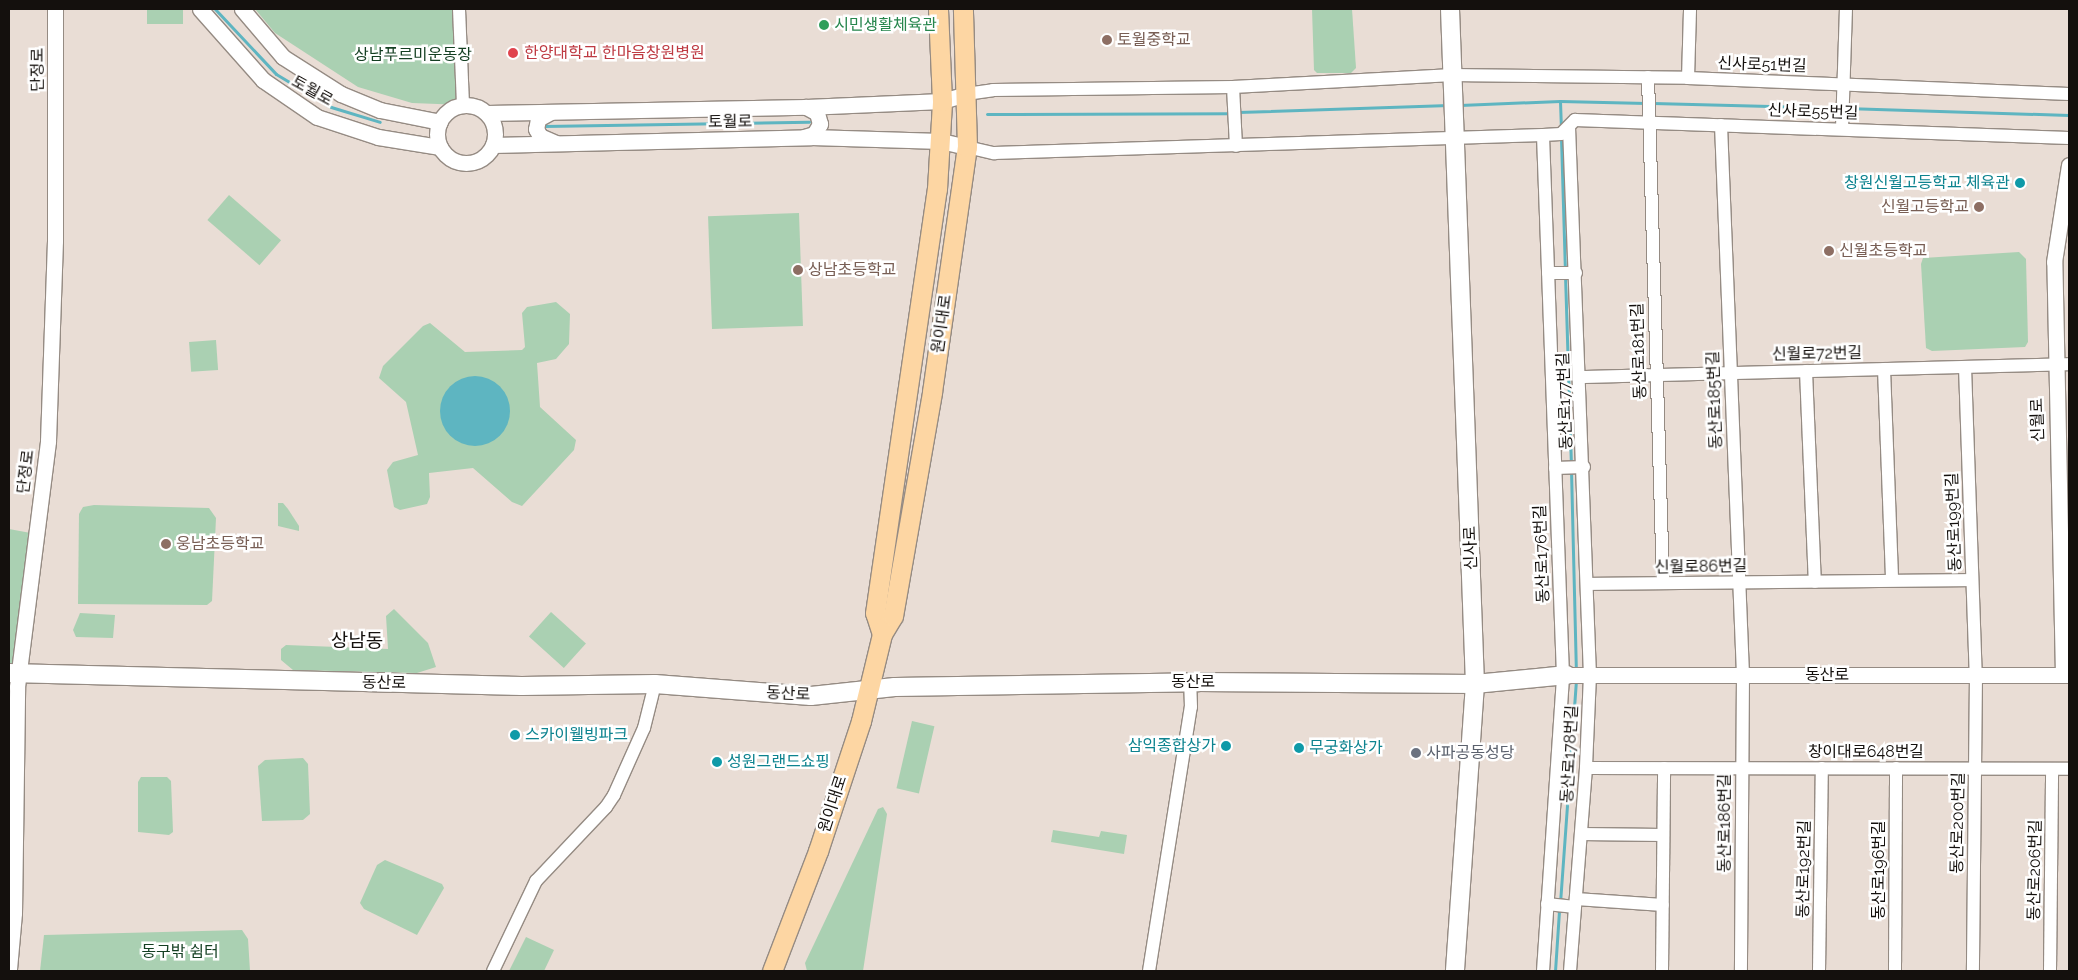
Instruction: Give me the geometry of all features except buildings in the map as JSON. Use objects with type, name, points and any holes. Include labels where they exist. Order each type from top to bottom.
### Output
[{"type":"main road","name":"원이대로","points":[[882,634],[875,613],[896,452],[922,306],[941,141],[942,102],[938,9]]},
{"type":"main road","name":"원이대로","points":[[772,971],[818,852],[869,689],[882,634],[893,616],[912,509],[968,147],[963,9]]},
{"type":"main road","points":[[1450,9],[1453,75]]},
{"type":"main road","name":"신사로","points":[[1453,75],[1475,684],[1454,971]]},
{"type":"main road","name":"동산로","points":[[14,673],[522,686],[655,684],[811,696],[869,689],[1190,682],[1475,684],[1576,675]]},
{"type":"street","name":"단정로","points":[[9,968],[14,913],[14,673],[48,441],[55,241],[55,9]]},
{"type":"street","name":"토월로","points":[[200,9],[249,67],[278,93],[317,117],[378,137],[440,147]]},
{"type":"street","name":"토월로","points":[[242,9],[263,36],[299,69],[341,94],[385,111],[440,122]]},
{"type":"street","points":[[459,9],[463,105]]},
{"type":"street","points":[[1688,78],[1690,9]]},
{"type":"street","points":[[1842,127],[1846,9]]},
{"type":"street","name":"신사로51번길","points":[[966,94],[993,90],[1233,86],[1453,75],[1648,81],[1688,78],[1844,88],[2069,94]]},
{"type":"street","name":"동산로181번길","points":[[1648,81],[1647,120],[1663,583]]},
{"type":"street","points":[[1233,86],[1236,146]]},
{"type":"street","name":"토월로","points":[[487,113],[806,107],[942,102],[966,94]]},
{"type":"street","points":[[463,105],[473,105],[487,113],[496,132],[493,146],[484,157],[466,163],[449,158],[440,147],[437,135],[440,122],[447,111],[463,105]]},
{"type":"street","points":[[803,137],[814,134],[820,124],[817,113],[806,107]]},
{"type":"street","points":[[378,137],[395,128],[395,118],[385,111]]},
{"type":"street","points":[[551,112],[538,119],[536,129],[540,136],[556,143]]},
{"type":"street","name":"신사로55번길","points":[[1565,130],[1575,120],[1647,120],[1721,125],[1842,127],[2069,138]]},
{"type":"street","name":"동산로185번길","points":[[1721,125],[1743,674]]},
{"type":"street","points":[[968,147],[994,153],[1236,146],[1455,131],[1545,135],[1565,130]]},
{"type":"street","name":"동산로177번길","points":[[1565,130],[1581,377],[1580,467],[1587,584],[1576,675]]},
{"type":"street","name":"동산로176번길","points":[[1543,971],[1576,675],[1557,468],[1545,135]]},
{"type":"street","name":"토월로","points":[[493,146],[803,137],[941,141],[968,147]]},
{"type":"street","name":"신월로","points":[[2066,675],[2062,364],[2054,262],[2069,165]]},
{"type":"street","points":[[1550,273],[1574,273]]},
{"type":"street","name":"신월로72번길","points":[[1581,377],[2062,364]]},
{"type":"street","name":"동산로199번길","points":[[1965,367],[1976,675]]},
{"type":"street","points":[[1884,369],[1892,580]]},
{"type":"street","points":[[1806,371],[1815,582]]},
{"type":"street","points":[[1557,468],[1580,467]]},
{"type":"street","name":"신월로86번길","points":[[1587,584],[1972,580]]},
{"type":"street","name":"동산로186번길","points":[[1741,971],[1743,674]]},
{"type":"street","name":"동산로","points":[[1576,675],[2066,675]]},
{"type":"street","name":"동산로178번길","points":[[1570,971],[1586,768],[1576,675]]},
{"type":"street","name":"동산로200번길","points":[[1973,971],[1976,675]]},
{"type":"street","points":[[1149,971],[1190,707],[1190,682]]},
{"type":"street","points":[[493,971],[536,881],[606,807],[614,795],[644,728],[655,684]]},
{"type":"street","name":"창이대로648번길","points":[[1586,768],[2069,769]]},
{"type":"street","points":[[1662,971],[1664,768]]},
{"type":"street","name":"동산로192번길","points":[[1818,971],[1822,768]]},
{"type":"street","name":"동산로196번길","points":[[1895,971],[1896,768]]},
{"type":"street","name":"동산로206번길","points":[[2050,971],[2052,769]]},
{"type":"street","points":[[1581,834],[1663,835]]},
{"type":"street","points":[[1550,905],[1663,905]]},
{"type":"green space","points":[[147,9],[183,9],[183,24],[147,24]]},
{"type":"green space","name":"상남푸르미운동장","points":[[255,9],[459,9],[463,105],[412,103],[358,87],[275,33]]},
{"type":"green space","points":[[1312,9],[1352,9],[1356,68],[1351,73],[1317,73],[1314,70]]},
{"type":"green space","points":[[229,195],[281,240],[259,265],[207,220]]},
{"type":"green space","points":[[799,213],[803,326],[712,329],[708,216]]},
{"type":"green space","points":[[2019,252],[2026,259],[2028,342],[2025,347],[1932,351],[1926,348],[1921,264],[1923,258]]},
{"type":"green space","points":[[556,302],[570,314],[569,344],[556,359],[537,363],[540,407],[576,440],[574,450],[522,506],[512,502],[473,468],[429,473],[430,497],[427,504],[400,510],[394,507],[387,470],[393,462],[418,455],[406,402],[379,378],[383,366],[423,326],[430,323],[465,352],[522,350],[525,347],[522,313],[527,307]]},
{"type":"green space","points":[[216,340],[218,370],[191,372],[189,342]]},
{"type":"green space","points":[[278,503],[283,503],[288,509],[299,526],[299,531],[278,526]]},
{"type":"green space","points":[[94,505],[209,508],[216,518],[212,601],[207,605],[78,604],[79,514],[83,507]]},
{"type":"green space","points":[[9,529],[36,534],[19,673],[9,673]]},
{"type":"green space","points":[[394,609],[428,643],[436,667],[417,673],[293,670],[281,660],[281,649],[286,645],[388,649],[386,616]]},
{"type":"green space","points":[[551,612],[586,643],[564,668],[529,637]]},
{"type":"green space","points":[[80,613],[115,615],[113,638],[76,637],[73,630]]},
{"type":"green space","points":[[912,721],[934,726],[919,793],[896,788]]},
{"type":"green space","points":[[303,758],[308,764],[310,814],[303,820],[262,821],[258,766],[265,760]]},
{"type":"green space","points":[[141,777],[167,777],[171,781],[173,832],[169,835],[138,832],[138,782]]},
{"type":"green space","points":[[883,807],[887,814],[863,971],[807,971],[805,963],[878,809]]},
{"type":"green space","points":[[1053,830],[1099,837],[1101,831],[1127,835],[1124,854],[1051,842]]},
{"type":"green space","points":[[385,860],[442,884],[444,888],[417,935],[364,909],[360,903],[377,865]]},
{"type":"green space","name":"동구밖 쉼터","points":[[242,930],[248,939],[250,971],[40,971],[44,935]]},
{"type":"green space","points":[[526,937],[554,950],[544,971],[509,971]]},
{"type":"water","points":[[482,376],[495,382],[504,391],[508,397],[510,411],[508,425],[500,436],[489,444],[468,446],[461,444],[450,436],[442,425],[440,404],[442,397],[450,386],[461,378]]},
{"type":"waterway","points":[[215,9],[276,74],[331,107],[380,122]]},
{"type":"waterway","points":[[1560,101],[1561,129]]},
{"type":"waterway","points":[[1460,105],[1560,101],[1646,103]]},
{"type":"waterway","points":[[1653,103],[1839,108]]},
{"type":"waterway","points":[[1238,112],[1449,105]]},
{"type":"waterway","points":[[1845,108],[2069,115]]},
{"type":"waterway","points":[[987,114],[1232,113]]},
{"type":"waterway","points":[[544,126],[809,122]]},
{"type":"waterway","points":[[1561,138],[1565,269]]},
{"type":"waterway","points":[[1565,275],[1571,464]]},
{"type":"waterway","points":[[1571,470],[1576,671]]},
{"type":"waterway","points":[[1560,903],[1576,680]]},
{"type":"waterway","points":[[1555,971],[1559,910]]},
{"type":"place","name":"시민생활체육관","points":[[824,25]]},
{"type":"place","name":"토월중학교","points":[[1107,40]]},
{"type":"place","name":"한양대학교 한마음창원병원","points":[[513,53]]},
{"type":"place","name":"창원신월고등학교 체육관","points":[[2020,183]]},
{"type":"place","name":"신월고등학교","points":[[1979,207]]},
{"type":"place","name":"신월초등학교","points":[[1829,251]]},
{"type":"place","name":"상남초등학교","points":[[798,270]]},
{"type":"place","name":"웅남초등학교","points":[[166,544]]},
{"type":"place","name":"스카이웰빙파크","points":[[515,735]]},
{"type":"place","name":"삼익종합상가","points":[[1226,746]]},
{"type":"place","name":"무궁화상가","points":[[1299,748]]},
{"type":"place","name":"사파공동성당","points":[[1416,753]]},
{"type":"place","name":"성원그랜드쇼핑","points":[[717,762]]},
{"type":"district","name":"상남동","points":[[357,641]]}]
